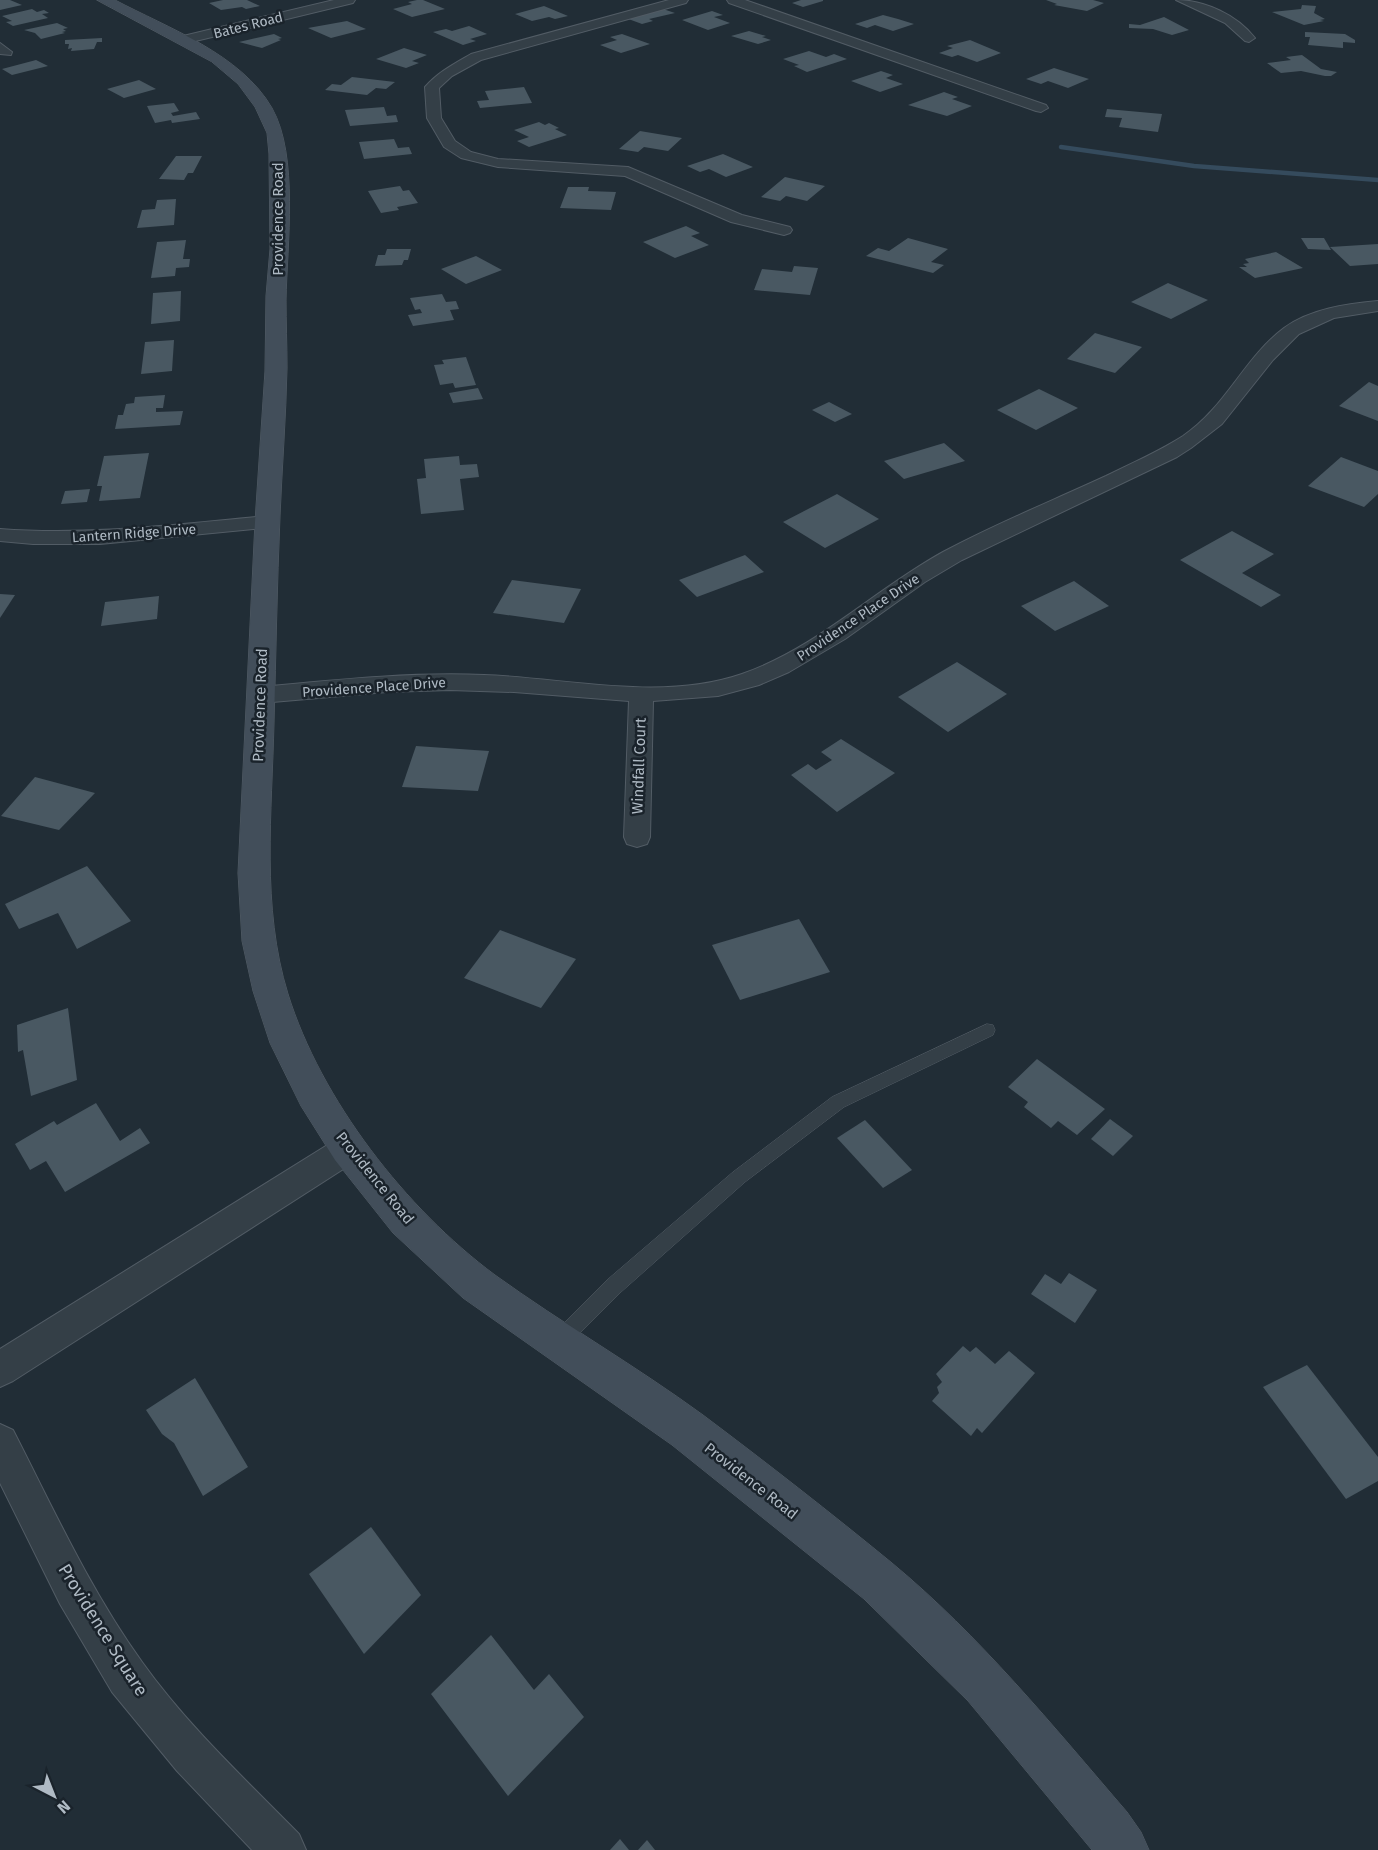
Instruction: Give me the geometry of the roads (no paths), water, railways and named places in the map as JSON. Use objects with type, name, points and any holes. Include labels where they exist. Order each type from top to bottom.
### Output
[{"type":"street","name":"Providence Road","points":[[104,0],[217,59],[243,81],[263,106],[275,133],[278,154],[280,249],[276,296],[276,371],[267,522],[254,873],[259,941],[270,991],[288,1043],[314,1095],[348,1149],[407,1221],[477,1285],[687,1430],[880,1583],[985,1684],[1109,1830],[1123,1850]]},
{"type":"street","name":"Bates Road","points":[[183,40],[348,0]]},
{"type":"street","points":[[681,0],[476,57],[447,73],[432,87],[434,118],[449,144],[466,155],[498,163],[628,172],[661,184],[737,219],[784,230]]},
{"type":"street","points":[[733,0],[1041,108]]},
{"type":"street","points":[[1182,0],[1229,20],[1249,38]]},
{"type":"street","name":"Providence Place Drive","points":[[261,695],[381,684],[449,681],[641,695],[679,694],[748,681],[782,668],[811,652],[909,582],[947,559],[1170,453],[1220,416],[1283,338],[1301,326],[1327,315],[1378,306]]},
{"type":"street","name":"Lantern Ridge Drive","points":[[0,535],[56,539],[108,537],[267,522]]},
{"type":"street","name":"Windfall Court","points":[[637,837],[641,695]]},
{"type":"street","points":[[0,1369],[348,1149]]},
{"type":"street","name":"Providence Square","points":[[0,1443],[74,1590],[127,1677],[192,1756],[283,1850]]},
{"type":"lane","points":[[558,1341],[614,1286],[739,1177],[838,1102],[987,1030]]},
{"type":"waterway","points":[[1061,147],[1194,166],[1378,180]]}]
